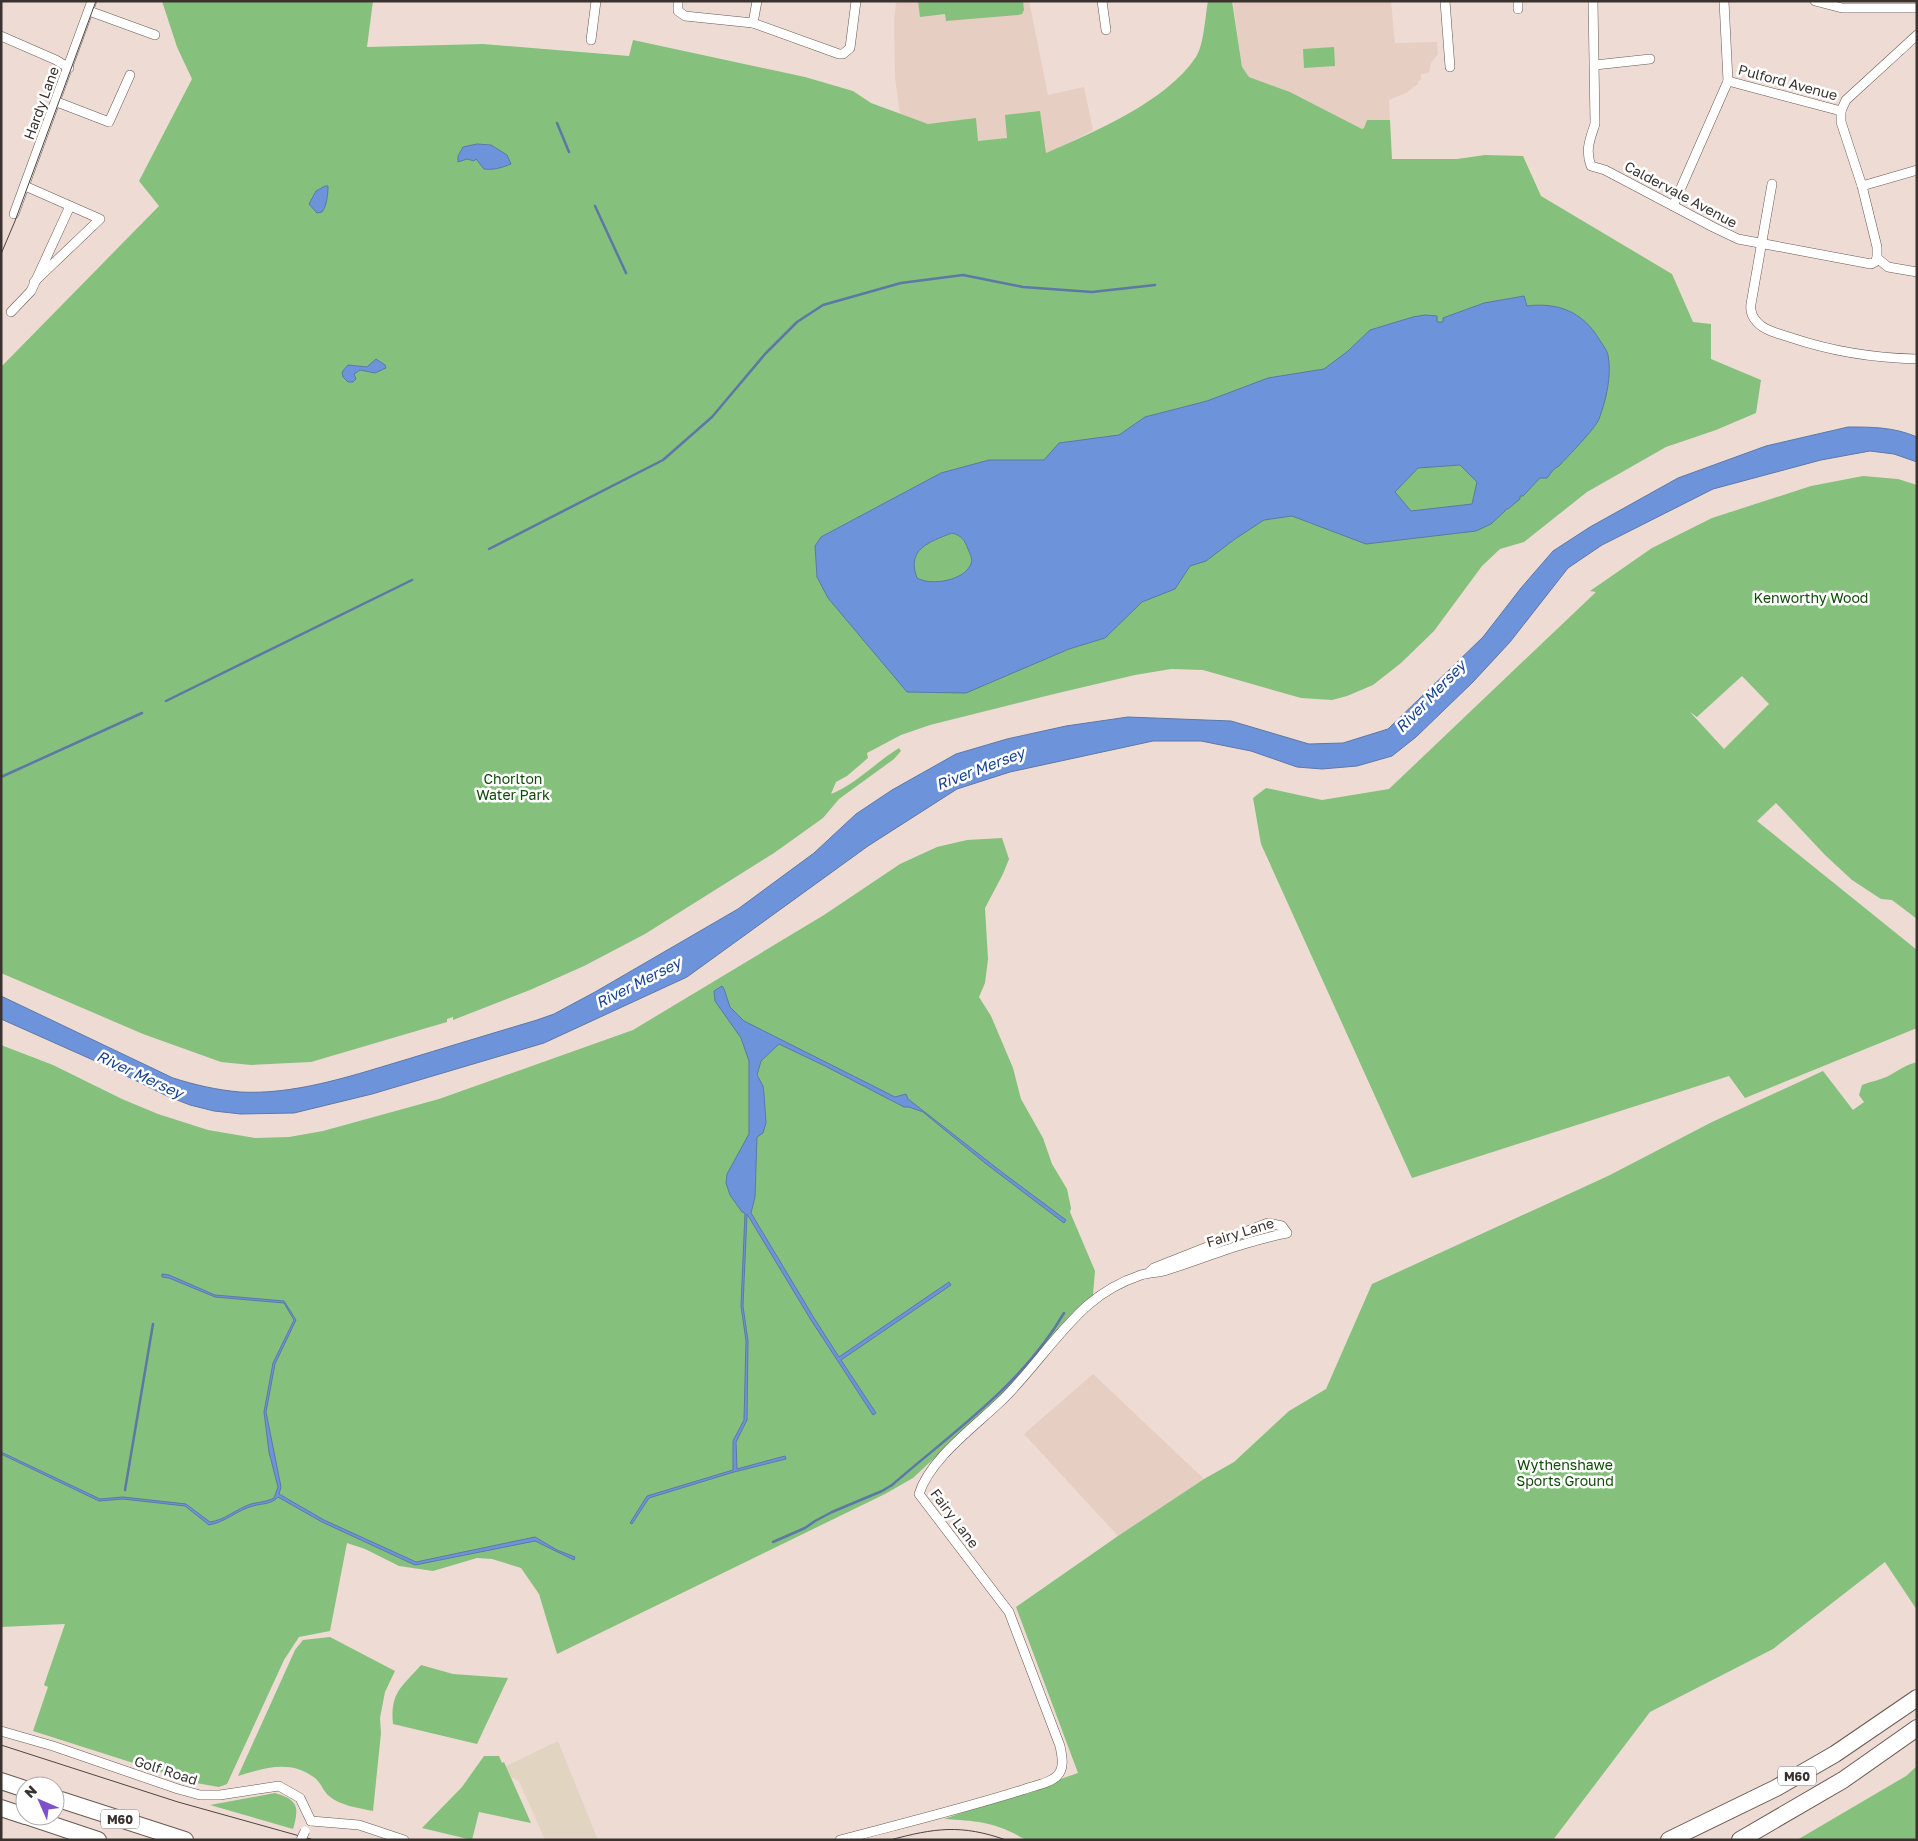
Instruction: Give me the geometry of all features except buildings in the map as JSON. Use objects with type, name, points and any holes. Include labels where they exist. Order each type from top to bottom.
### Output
[{"type":"highway","name":"M60","points":[[1669,1840],[1776,1788],[1835,1754],[1917,1698]]},
{"type":"highway","name":"M60","points":[[1740,1840],[1843,1780],[1917,1728]]},
{"type":"highway","points":[[1,1781],[15,1786]]},
{"type":"highway","name":"M60","points":[[65,1801],[185,1840]]},
{"type":"highway","name":"M60","points":[[1,1808],[15,1813]]},
{"type":"highway","name":"M60","points":[[55,1826],[98,1840]]},
{"type":"street","name":"Hardy Lane","points":[[14,214],[57,102],[92,1]]},
{"type":"street","points":[[591,40],[596,1]]},
{"type":"street","points":[[678,1],[678,11],[684,16],[753,23],[839,54],[843,54],[850,48],[856,1]]},
{"type":"street","points":[[753,23],[757,1]]},
{"type":"street","points":[[1102,1],[1106,30]]},
{"type":"street","points":[[1445,1],[1450,67]]},
{"type":"street","name":"Caldervale Avenue","points":[[1593,1],[1595,124],[1588,143],[1587,156],[1591,166],[1606,170],[1738,239],[1871,264],[1877,258]]},
{"type":"street","points":[[1673,206],[1728,81],[1724,1]]},
{"type":"street","points":[[1816,2],[1842,8],[1917,8]]},
{"type":"street","points":[[89,11],[155,35]]},
{"type":"street","points":[[1917,35],[1846,100],[1841,110],[1841,122],[1862,186],[1877,247],[1877,258],[1888,267],[1917,272]]},
{"type":"street","points":[[1,36],[56,60],[69,68]]},
{"type":"street","points":[[1595,66],[1650,59]]},
{"type":"street","points":[[57,102],[109,122],[130,75]]},
{"type":"street","name":"Pulford Avenue","points":[[1728,81],[1841,110]]},
{"type":"street","points":[[1862,186],[1917,170]]},
{"type":"street","points":[[1772,184],[1750,311],[1756,321],[1761,326],[1784,335],[1837,352],[1884,358],[1917,359]]},
{"type":"street","points":[[25,186],[100,218],[34,282]]},
{"type":"street","points":[[10,312],[30,291],[70,206]]},
{"type":"street","name":"Fairy Lane","points":[[840,1840],[1010,1794],[1052,1780],[1062,1769],[1060,1746],[1009,1612],[918,1494],[922,1482],[952,1446],[1000,1402],[1089,1304],[1119,1285],[1147,1274],[1162,1272],[1239,1245],[1287,1233],[1282,1226],[1268,1223],[1154,1268],[1147,1274]]},
{"type":"street","name":"Golf Road","points":[[1,1731],[54,1746],[200,1795],[220,1795],[280,1786],[300,1798],[312,1821]]},
{"type":"street","points":[[303,1835],[312,1821],[359,1825],[404,1840]]},
{"type":"shaded area","points":[[903,1],[1029,1],[1048,95],[1084,87],[1093,130],[1067,144],[967,187],[938,124],[928,124],[900,114],[895,78],[894,21],[896,3]]},
{"type":"shaded area","points":[[1233,1],[1391,1],[1395,43],[1437,42],[1438,54],[1431,63],[1429,73],[1421,74],[1421,80],[1418,81],[1418,84],[1406,93],[1389,100],[1390,120],[1367,120],[1362,129],[1290,92],[1249,77],[1242,68]]},
{"type":"shaded area","points":[[1093,1374],[1204,1479],[1118,1536],[1024,1434]]},
{"type":"shaded area","points":[[558,1741],[598,1840],[545,1840],[519,1781],[511,1777],[506,1766]]},
{"type":"green space","name":"Chorlton Water Park","points":[[162,1],[373,1],[367,47],[483,44],[629,56],[633,40],[805,77],[853,91],[871,103],[928,124],[976,118],[978,141],[1007,138],[1005,115],[1040,111],[1046,153],[1128,114],[1167,88],[1183,73],[1199,52],[1203,38],[1208,1],[1232,1],[1242,67],[1249,77],[1290,92],[1362,129],[1367,120],[1390,120],[1392,159],[1457,159],[1485,155],[1523,156],[1541,196],[1672,274],[1693,322],[1711,324],[1711,359],[1761,380],[1756,413],[1716,430],[1666,447],[1587,492],[1524,542],[1500,549],[1482,566],[1434,631],[1401,663],[1373,685],[1347,696],[1332,700],[1301,698],[1203,670],[1171,669],[1135,675],[930,725],[901,735],[867,753],[868,758],[847,776],[836,782],[831,794],[849,785],[899,748],[901,751],[894,759],[839,799],[823,818],[774,853],[645,934],[584,966],[530,990],[453,1020],[453,1017],[447,1019],[447,1022],[311,1062],[251,1065],[221,1062],[143,1034],[1,973],[1,367],[159,206],[139,181],[192,79],[177,47]]},
{"type":"green space","points":[[918,1],[1023,1],[1024,10],[1022,14],[1018,15],[946,21],[945,14],[920,17]]},
{"type":"green space","points":[[1334,47],[1335,66],[1304,68],[1303,49]]},
{"type":"green space","name":"Kenworthy Wood","points":[[1863,476],[1898,479],[1917,485],[1917,919],[1892,900],[1881,899],[1852,880],[1825,855],[1776,803],[1757,821],[1917,950],[1917,1028],[1745,1098],[1729,1076],[1412,1178],[1261,844],[1253,798],[1266,788],[1322,800],[1389,789],[1596,592],[1590,591],[1652,548],[1712,518],[1811,486]],"holes":[[[1742,676],[1769,704],[1724,749],[1690,712],[1697,717]]]},
{"type":"green space","points":[[1002,838],[1009,859],[985,908],[988,959],[985,983],[979,997],[991,1016],[1013,1068],[1021,1099],[1043,1138],[1052,1164],[1067,1189],[1071,1208],[1070,1212],[1095,1271],[1093,1295],[1005,1392],[913,1478],[885,1494],[557,1654],[539,1594],[521,1568],[492,1559],[477,1558],[433,1571],[399,1566],[365,1549],[347,1543],[330,1631],[299,1637],[284,1660],[227,1784],[219,1787],[196,1783],[33,1731],[48,1687],[44,1685],[65,1624],[1,1627],[1,1045],[53,1065],[122,1099],[158,1114],[208,1130],[255,1138],[289,1137],[323,1131],[439,1099],[633,1030],[824,915],[900,864],[937,847],[967,840]]},
{"type":"green space","name":"Wythenshawe Sports Ground","points":[[1917,1062],[1917,1610],[1885,1562],[1773,1649],[1650,1712],[1553,1840],[1026,1840],[996,1826],[944,1819],[1078,1773],[1016,1607],[1118,1536],[1204,1479],[1234,1462],[1289,1411],[1326,1389],[1372,1284],[1608,1176],[1712,1122],[1823,1071],[1853,1110],[1864,1102],[1859,1095],[1862,1085],[1884,1078]]},
{"type":"green space","points":[[330,1637],[395,1671],[385,1692],[380,1718],[381,1733],[373,1811],[339,1802],[327,1794],[315,1778],[306,1772],[296,1769],[287,1767],[268,1768],[238,1776],[295,1650],[303,1640]]},
{"type":"green space","points":[[421,1665],[453,1674],[508,1678],[477,1744],[393,1724],[393,1704],[396,1697],[403,1685]]},
{"type":"green space","points":[[484,1756],[499,1756],[502,1763],[504,1762],[531,1823],[479,1812],[472,1840],[422,1828],[462,1787]]},
{"type":"green space","points":[[1917,1766],[1917,1840],[1797,1840],[1906,1776]]},
{"type":"green space","points":[[275,1793],[289,1799],[295,1806],[296,1816],[293,1829],[210,1805]]},
{"type":"water","points":[[477,144],[491,145],[507,155],[511,164],[498,168],[484,169],[476,159],[474,161],[467,159],[458,162],[458,156],[463,147]]},
{"type":"water","points":[[328,186],[326,203],[322,212],[317,213],[309,204],[316,191]]},
{"type":"water","points":[[1524,296],[1527,306],[1549,306],[1569,311],[1593,330],[1606,349],[1609,371],[1608,388],[1602,412],[1597,423],[1587,436],[1547,478],[1540,478],[1523,496],[1520,496],[1520,499],[1506,509],[1491,524],[1476,531],[1366,544],[1292,516],[1264,520],[1206,561],[1190,566],[1175,589],[1142,602],[1105,638],[1069,649],[966,693],[907,692],[828,598],[817,577],[815,546],[821,537],[941,473],[989,460],[1044,460],[1059,443],[1119,435],[1145,417],[1207,401],[1268,378],[1324,369],[1348,351],[1370,330],[1425,315],[1437,316],[1437,322],[1443,322],[1443,318],[1484,303]],"holes":[[[1460,465],[1477,482],[1472,504],[1411,511],[1395,492],[1418,468]],[[952,533],[962,538],[970,553],[972,562],[967,570],[955,578],[938,582],[917,578],[914,568],[917,553],[928,544]]]},
{"type":"water","points":[[376,359],[385,365],[386,368],[375,373],[360,370],[354,374],[356,379],[353,382],[348,382],[343,377],[342,372],[348,365],[367,367]]},
{"type":"water","name":"River Mersey","points":[[1848,427],[1891,429],[1917,437],[1917,462],[1894,454],[1870,451],[1821,460],[1713,489],[1602,545],[1568,568],[1510,642],[1473,682],[1416,737],[1392,756],[1357,766],[1322,769],[1297,767],[1251,751],[1201,741],[1153,741],[1010,772],[957,789],[868,846],[687,977],[544,1043],[372,1094],[294,1113],[241,1114],[214,1111],[190,1105],[167,1096],[102,1064],[1,1019],[1,996],[173,1078],[198,1085],[240,1092],[280,1091],[320,1084],[537,1020],[554,1014],[595,992],[738,909],[814,853],[856,814],[892,790],[956,754],[1007,739],[1066,726],[1128,717],[1231,721],[1309,744],[1343,743],[1388,729],[1483,637],[1553,551],[1590,527],[1678,478],[1766,446]]},
{"type":"water","points":[[722,986],[730,1007],[744,1021],[895,1097],[906,1094],[908,1099],[1066,1220],[1064,1223],[985,1163],[923,1112],[904,1107],[779,1044],[761,1061],[757,1075],[763,1086],[766,1123],[763,1133],[757,1137],[755,1197],[751,1213],[839,1357],[949,1282],[951,1285],[841,1360],[876,1413],[873,1415],[811,1320],[747,1214],[743,1306],[748,1341],[747,1420],[736,1442],[737,1469],[785,1456],[786,1459],[734,1472],[649,1498],[632,1524],[630,1523],[647,1496],[733,1470],[733,1441],[744,1420],[746,1341],[741,1306],[745,1213],[742,1212],[730,1195],[726,1183],[727,1174],[749,1134],[749,1061],[741,1038],[715,1001],[714,991]]},
{"type":"water","points":[[162,1274],[169,1275],[215,1295],[284,1301],[296,1320],[275,1364],[266,1412],[281,1487],[279,1494],[324,1520],[416,1562],[535,1537],[557,1550],[575,1557],[574,1560],[535,1541],[415,1565],[322,1522],[278,1497],[269,1503],[247,1508],[209,1525],[185,1506],[123,1499],[99,1501],[1,1454],[1,1452],[100,1499],[123,1497],[186,1504],[210,1522],[221,1519],[251,1504],[274,1498],[278,1487],[269,1452],[264,1412],[273,1363],[294,1320],[284,1303],[215,1297],[169,1278],[162,1277]]},
{"type":"waterway","points":[[557,123],[569,152]]},
{"type":"waterway","points":[[595,206],[626,273]]},
{"type":"waterway","points":[[489,549],[663,460],[712,417],[765,354],[797,322],[823,305],[901,283],[963,275],[1023,287],[1092,292],[1155,285]]},
{"type":"waterway","points":[[166,701],[412,580]]},
{"type":"waterway","points":[[1,777],[142,713]]},
{"type":"waterway","points":[[773,1542],[805,1528],[832,1512],[892,1485],[986,1406],[1008,1385],[1047,1339],[1064,1313]]},
{"type":"waterway","points":[[125,1490],[153,1324]]},
{"type":"tram line","points":[[1,254],[15,221],[96,1]]},
{"type":"tram line","points":[[1,1745],[178,1802],[314,1840]]},
{"type":"tram line","points":[[890,1840],[921,1833],[948,1830],[975,1832],[1006,1840]]}]
